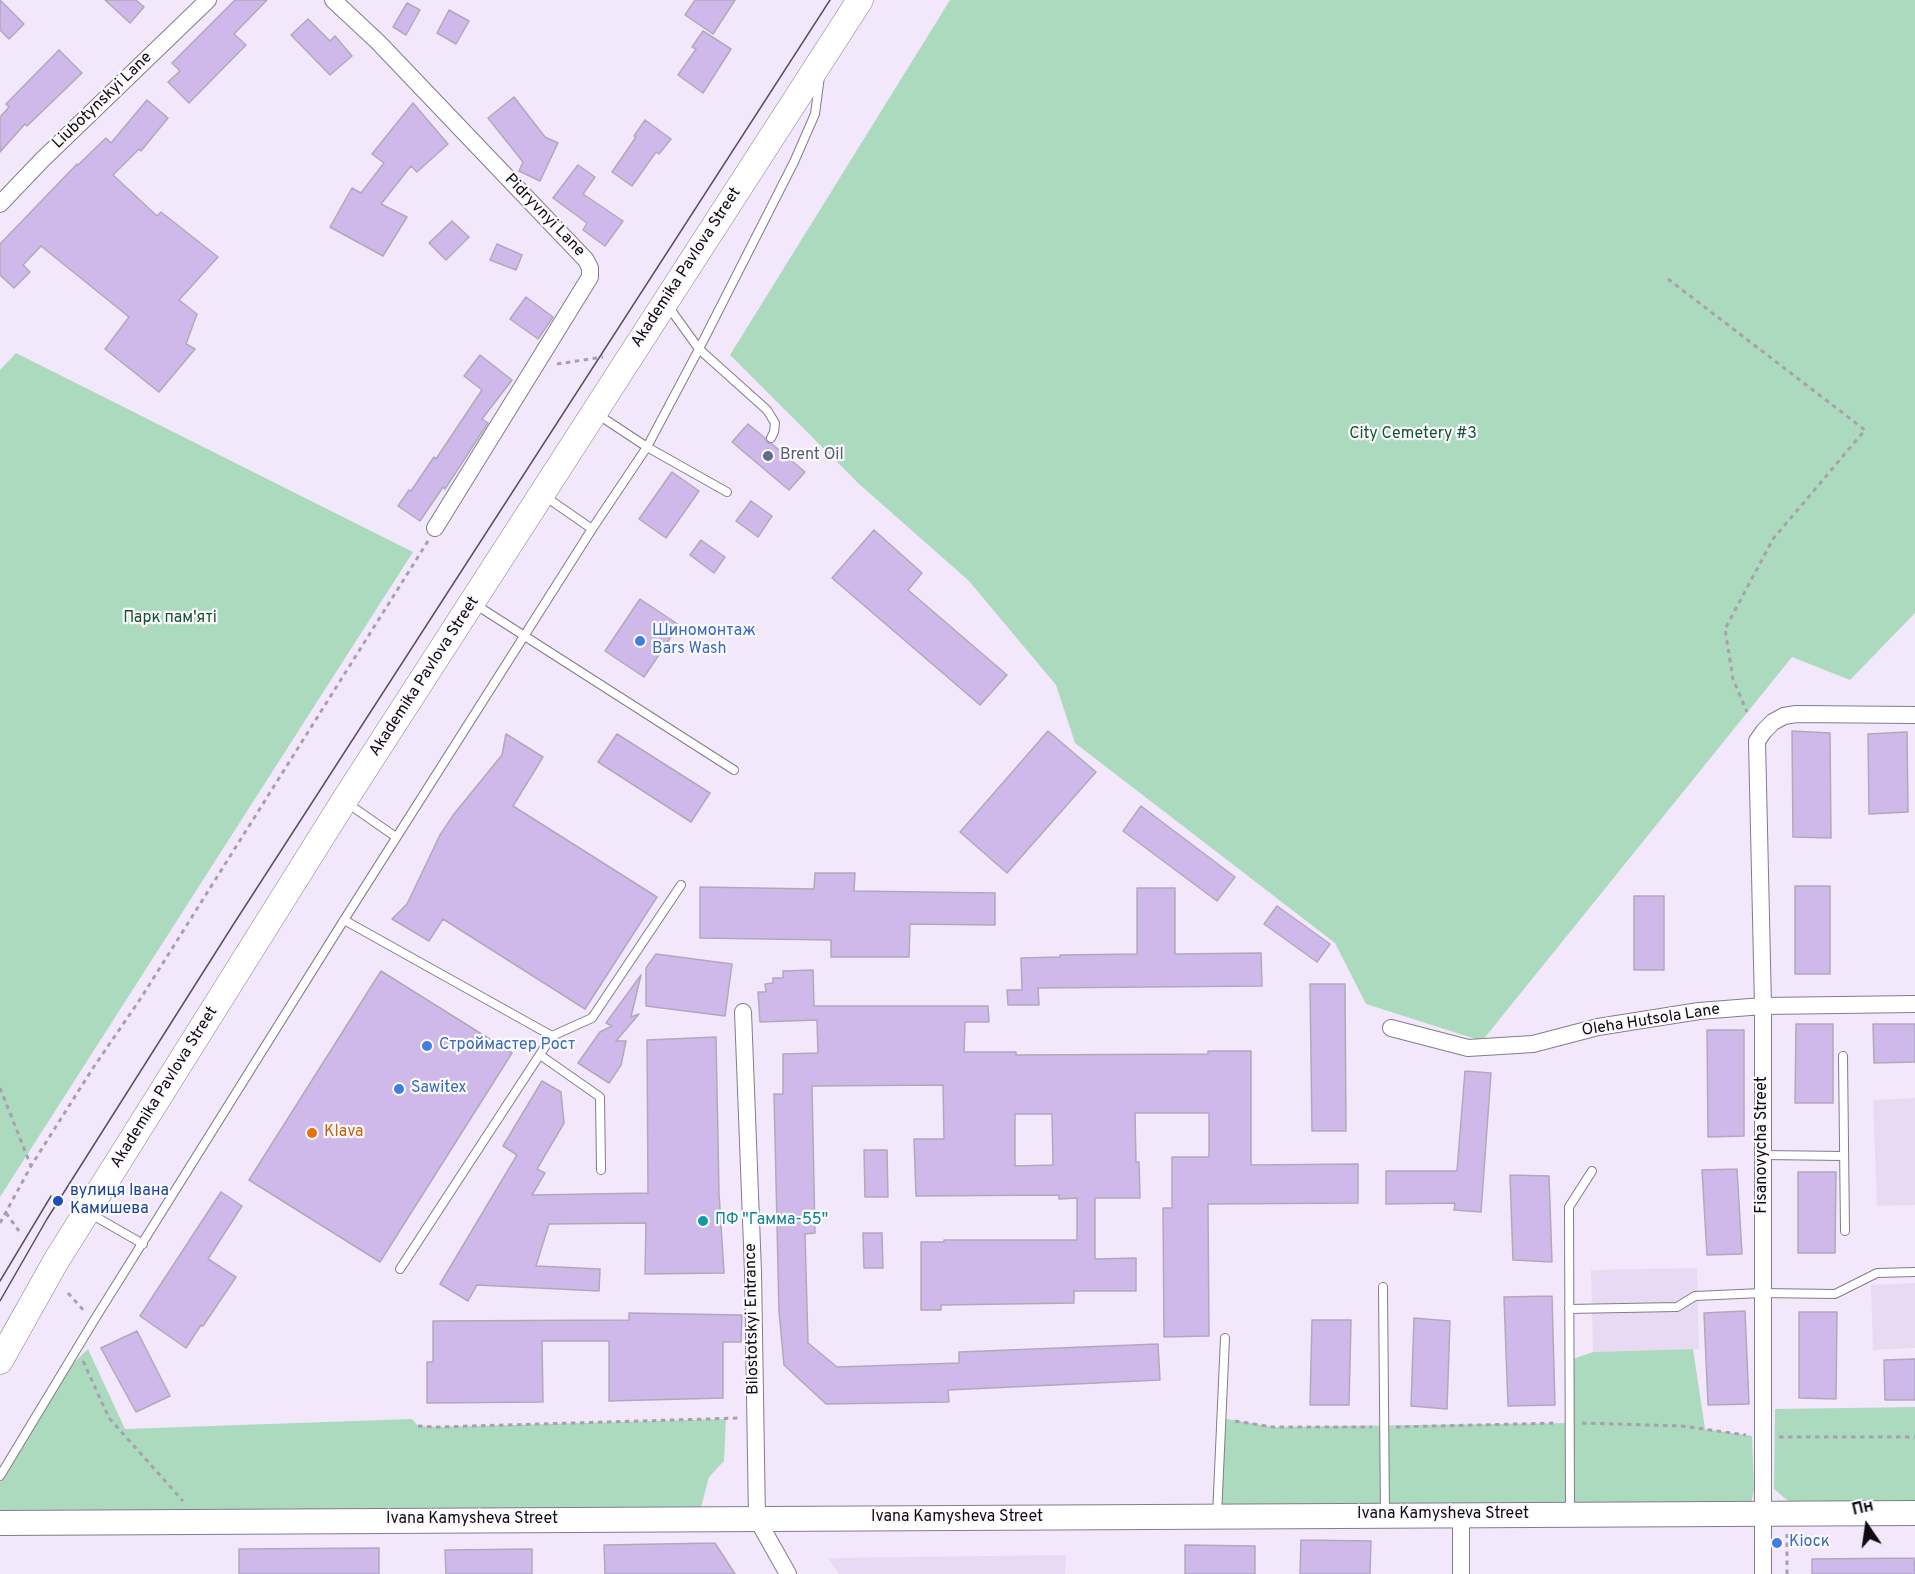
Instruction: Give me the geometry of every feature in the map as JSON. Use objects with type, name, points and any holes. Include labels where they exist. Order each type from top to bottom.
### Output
[{"type":"main road","name":"Akademika Pavlova Street","points":[[0,1361],[49,1271],[344,801],[860,0]]},
{"type":"street","name":"Liubotynskyi Lane","points":[[0,204],[50,152],[208,0]]},
{"type":"street","name":"Pidryvnyi Lane","points":[[333,0],[378,42],[586,260],[590,268],[590,277],[435,528]]},
{"type":"street","name":"Fisanovycha Street","points":[[1763,1574],[1763,1006],[1757,741],[1773,722],[1784,716],[1796,714],[1915,715]]},
{"type":"street","name":"Oleha Hutsola Lane","points":[[1391,1028],[1468,1048],[1533,1044],[1598,1027],[1699,1011],[1763,1006],[1915,1004]]},
{"type":"street","name":"Bilostotskyi Entrance","points":[[743,1012],[753,1272],[757,1519]]},
{"type":"street","name":"Ivana Kamysheva Street","points":[[0,1523],[1915,1514]]},
{"type":"street","points":[[1461,1515],[1461,1574]]},
{"type":"street","points":[[757,1519],[788,1574]]},
{"type":"lane","points":[[0,1476],[93,1322],[396,837],[592,529],[647,447],[794,162],[815,114],[823,58]]},
{"type":"lane","points":[[666,304],[699,349],[767,410],[775,423],[771,438]]},
{"type":"lane","points":[[594,412],[647,447],[727,492]]},
{"type":"lane","points":[[541,494],[592,529]]},
{"type":"lane","points":[[473,603],[734,770]]},
{"type":"lane","points":[[344,801],[396,837]]},
{"type":"lane","points":[[400,1269],[552,1036],[592,1018],[681,885]]},
{"type":"lane","points":[[344,920],[552,1036]]},
{"type":"lane","points":[[540,1055],[600,1097],[601,1170]]},
{"type":"lane","points":[[1843,1056],[1845,1231]]},
{"type":"lane","points":[[1763,1155],[1844,1156]]},
{"type":"lane","points":[[1570,1515],[1569,1207],[1592,1171]]},
{"type":"lane","points":[[86,1212],[143,1244]]},
{"type":"lane","points":[[1569,1309],[1677,1307],[1695,1296],[1762,1293],[1835,1294],[1877,1273],[1915,1272]]},
{"type":"lane","points":[[1383,1287],[1385,1516]]},
{"type":"lane","points":[[1216,1517],[1225,1338]]},
{"type":"path","points":[[1668,279],[1865,430],[1773,539],[1725,629],[1733,679],[1747,712]]},
{"type":"path","points":[[534,368],[615,356],[634,350]]},
{"type":"path","points":[[0,1223],[31,1166],[93,1068],[141,998],[435,528]]},
{"type":"path","points":[[0,1088],[31,1166]]},
{"type":"path","points":[[6,1214],[19,1231]]},
{"type":"path","points":[[68,1293],[93,1322]]},
{"type":"path","points":[[78,1349],[110,1418],[202,1522]]},
{"type":"path","points":[[418,1426],[690,1420],[755,1416]]},
{"type":"shaded area","points":[[1915,1098],[1915,1205],[1877,1206],[1873,1100]]},
{"type":"shaded area","points":[[1697,1268],[1699,1349],[1593,1352],[1591,1270]]},
{"type":"shaded area","points":[[1915,1283],[1915,1348],[1873,1350],[1871,1285]]},
{"type":"shaded area","points":[[1066,1555],[1065,1574],[839,1574],[828,1558]]},
{"type":"green space","name":"City Cemetery #3","points":[[950,0],[1915,0],[1915,613],[1850,680],[1792,657],[1482,1041],[1366,1004],[1335,943],[1075,743],[1056,685],[969,581],[858,483],[730,355]]},
{"type":"green space","name":"Парк пам'яті","points":[[16,353],[413,552],[0,1197],[0,370]]},
{"type":"green space","points":[[88,1349],[125,1429],[412,1419],[418,1426],[438,1427],[726,1419],[724,1461],[709,1477],[698,1519],[0,1523],[0,1476],[65,1371]]},
{"type":"green space","points":[[1693,1349],[1705,1429],[1752,1436],[1754,1489],[1749,1515],[1217,1517],[1221,1418],[1273,1427],[1569,1423],[1570,1360],[1593,1352]]},
{"type":"green space","points":[[1915,1407],[1915,1502],[1788,1501],[1774,1489],[1775,1409]]},
{"type":"building","points":[[0,0],[24,24],[9,39],[0,30]]},
{"type":"building","points":[[105,0],[136,0],[144,7],[130,23]]},
{"type":"building","points":[[235,0],[267,0],[234,34],[246,45],[189,103],[168,82],[180,71],[172,63]]},
{"type":"building","points":[[695,0],[735,0],[713,34],[685,15]]},
{"type":"building","points":[[407,3],[420,10],[406,35],[393,27]]},
{"type":"building","points":[[449,10],[469,21],[456,44],[437,33]]},
{"type":"building","points":[[308,19],[330,41],[335,36],[352,56],[330,75],[291,35]]},
{"type":"building","points":[[703,31],[731,49],[703,93],[678,75],[696,49],[692,47]]},
{"type":"building","points":[[59,50],[82,73],[27,126],[25,124],[0,152],[0,117],[9,107],[6,104]]},
{"type":"building","points":[[514,97],[545,137],[558,143],[540,181],[519,171],[523,162],[488,118]]},
{"type":"building","points":[[147,100],[168,118],[141,151],[139,149],[113,175],[157,216],[161,212],[218,257],[179,300],[197,314],[186,344],[195,349],[159,392],[105,349],[129,317],[41,246],[23,265],[30,272],[14,288],[0,275],[0,244],[77,164],[106,138],[111,143]]},
{"type":"building","points":[[413,103],[448,144],[417,172],[411,166],[381,204],[407,217],[383,256],[330,227],[352,188],[361,193],[384,163],[372,154]]},
{"type":"building","points":[[645,120],[671,139],[659,154],[656,152],[632,186],[612,172]]},
{"type":"building","points":[[578,165],[595,177],[583,194],[623,221],[605,246],[583,230],[587,223],[553,198]]},
{"type":"building","points":[[452,221],[469,237],[446,260],[429,243]]},
{"type":"building","points":[[497,244],[522,255],[516,270],[490,260]]},
{"type":"building","points":[[526,297],[553,317],[538,339],[510,319]]},
{"type":"building","points":[[480,355],[512,380],[482,419],[488,423],[445,489],[443,487],[420,521],[398,506],[434,457],[436,459],[482,390],[464,376]]},
{"type":"building","points":[[748,424],[805,472],[789,490],[732,442]]},
{"type":"building","points":[[672,472],[699,491],[666,538],[639,519]]},
{"type":"building","points":[[751,501],[772,516],[758,537],[736,521]]},
{"type":"building","points":[[874,530],[922,573],[908,590],[1007,675],[980,705],[832,578]]},
{"type":"building","points":[[701,540],[725,557],[714,573],[690,555]]},
{"type":"building","points":[[640,599],[679,625],[644,677],[605,651]]},
{"type":"building","points":[[1048,731],[1096,772],[1007,873],[960,832]]},
{"type":"building","points":[[1792,731],[1830,733],[1831,838],[1793,837]]},
{"type":"building","points":[[1907,732],[1908,812],[1869,814],[1868,734]]},
{"type":"building","points":[[506,734],[543,757],[513,806],[657,897],[585,1009],[443,919],[429,941],[392,919],[407,904],[440,835],[454,814],[502,755]]},
{"type":"building","points":[[617,734],[710,793],[691,822],[598,762]]},
{"type":"building","points":[[1141,806],[1235,877],[1217,901],[1123,831]]},
{"type":"building","points":[[815,873],[855,873],[854,891],[995,893],[995,925],[910,924],[909,957],[831,957],[831,940],[700,938],[700,887],[814,889]]},
{"type":"building","points":[[1795,886],[1830,886],[1830,974],[1795,974]]},
{"type":"building","points":[[1137,888],[1175,888],[1175,954],[1261,953],[1262,986],[1038,988],[1039,1005],[1008,1005],[1007,990],[1022,990],[1021,958],[1137,954]]},
{"type":"building","points":[[1634,896],[1664,896],[1664,970],[1634,970]]},
{"type":"building","points":[[1277,906],[1330,944],[1317,962],[1264,924]]},
{"type":"building","points":[[656,954],[732,964],[725,1016],[646,1006],[646,968]]},
{"type":"building","points":[[813,970],[814,1006],[988,1006],[989,1022],[965,1022],[964,1052],[1016,1052],[1016,1055],[1208,1054],[1208,1051],[1251,1051],[1251,1165],[1358,1164],[1358,1203],[1208,1204],[1209,1336],[1164,1337],[1163,1208],[1172,1208],[1172,1157],[1209,1157],[1209,1113],[1135,1113],[1136,1162],[1139,1162],[1140,1198],[1095,1198],[1095,1259],[1136,1258],[1136,1291],[1074,1291],[1074,1303],[941,1305],[941,1310],[921,1310],[921,1242],[1077,1240],[1077,1198],[1059,1199],[1059,1195],[916,1196],[914,1139],[944,1139],[943,1085],[812,1086],[815,1233],[805,1234],[808,1343],[837,1367],[959,1363],[959,1352],[1158,1344],[1160,1380],[948,1390],[949,1402],[826,1404],[784,1365],[779,1311],[774,1094],[783,1094],[783,1054],[818,1053],[817,1020],[760,1022],[758,992],[766,992],[765,984],[773,983],[773,978],[783,978],[783,971]],"holes":[[[1015,1114],[1052,1114],[1053,1165],[1015,1166]]]},
{"type":"building","points":[[381,971],[512,1053],[380,1262],[249,1180]]},
{"type":"building","points":[[641,975],[631,1017],[639,1014],[616,1041],[626,1041],[621,1065],[609,1083],[578,1063],[600,1032],[612,1026],[606,1023]]},
{"type":"building","points":[[1310,984],[1345,984],[1346,1131],[1312,1131]]},
{"type":"building","points":[[1796,1024],[1833,1024],[1833,1103],[1795,1103]]},
{"type":"building","points":[[1873,1024],[1915,1024],[1915,1062],[1874,1063]]},
{"type":"building","points":[[1707,1030],[1744,1030],[1744,1136],[1708,1137]]},
{"type":"building","points":[[716,1037],[719,1193],[724,1273],[645,1274],[646,1223],[549,1224],[536,1266],[600,1269],[599,1291],[477,1285],[468,1301],[440,1284],[517,1155],[503,1146],[542,1081],[561,1092],[564,1123],[537,1169],[545,1173],[532,1195],[648,1193],[647,1040]]},
{"type":"building","points":[[1465,1071],[1491,1073],[1481,1212],[1454,1210],[1455,1203],[1386,1204],[1386,1171],[1457,1171]]},
{"type":"building","points":[[864,1150],[887,1150],[888,1197],[865,1197]]},
{"type":"building","points":[[1737,1169],[1742,1254],[1707,1255],[1702,1170]]},
{"type":"building","points":[[1798,1172],[1836,1172],[1835,1253],[1798,1253]]},
{"type":"building","points":[[1510,1175],[1549,1176],[1552,1262],[1513,1260]]},
{"type":"building","points":[[221,1192],[242,1206],[208,1259],[236,1277],[186,1348],[140,1316]]},
{"type":"building","points":[[863,1233],[882,1233],[883,1268],[864,1268]]},
{"type":"building","points":[[1552,1296],[1555,1405],[1508,1406],[1504,1297]]},
{"type":"building","points":[[1745,1311],[1749,1404],[1708,1405],[1704,1313]]},
{"type":"building","points":[[1799,1312],[1837,1312],[1836,1399],[1799,1398]]},
{"type":"building","points":[[629,1313],[742,1315],[741,1342],[723,1342],[723,1398],[609,1401],[609,1341],[542,1341],[543,1402],[427,1403],[427,1362],[433,1362],[433,1321],[629,1320]]},
{"type":"building","points":[[1414,1318],[1450,1321],[1447,1409],[1411,1406]]},
{"type":"building","points":[[1312,1320],[1351,1320],[1349,1405],[1310,1405]]},
{"type":"building","points":[[137,1331],[170,1396],[136,1412],[101,1348]]},
{"type":"building","points":[[1915,1359],[1915,1400],[1885,1400],[1884,1360]]},
{"type":"building","points":[[1301,1540],[1371,1541],[1370,1574],[1300,1574]]},
{"type":"building","points":[[715,1543],[735,1574],[605,1574],[604,1545]]},
{"type":"building","points":[[1185,1545],[1255,1546],[1255,1574],[1185,1574]]},
{"type":"building","points":[[379,1548],[379,1574],[239,1574],[239,1549]]},
{"type":"building","points":[[532,1549],[532,1574],[446,1574],[445,1550]]},
{"type":"building","points":[[1914,1558],[1915,1574],[1812,1574],[1812,1559]]},
{"type":"tram line","points":[[0,1301],[47,1219],[233,925],[830,0]]},
{"type":"tram line","points":[[0,1281],[51,1196]]},
{"type":"place","name":"Brent Oil","points":[[768,456]]},
{"type":"place","name":"Шиномонтаж Bars Wash","points":[[640,641]]},
{"type":"place","name":"Строймастер Рост","points":[[427,1046]]},
{"type":"place","name":"Sawitex","points":[[399,1089]]},
{"type":"place","name":"Klava","points":[[312,1133]]},
{"type":"place","name":"вулиця Івана Камишева","points":[[58,1201]]},
{"type":"place","name":"ПФ \"Гамма-55\"","points":[[703,1221]]},
{"type":"place","name":"Кіоск","points":[[1777,1543]]}]
